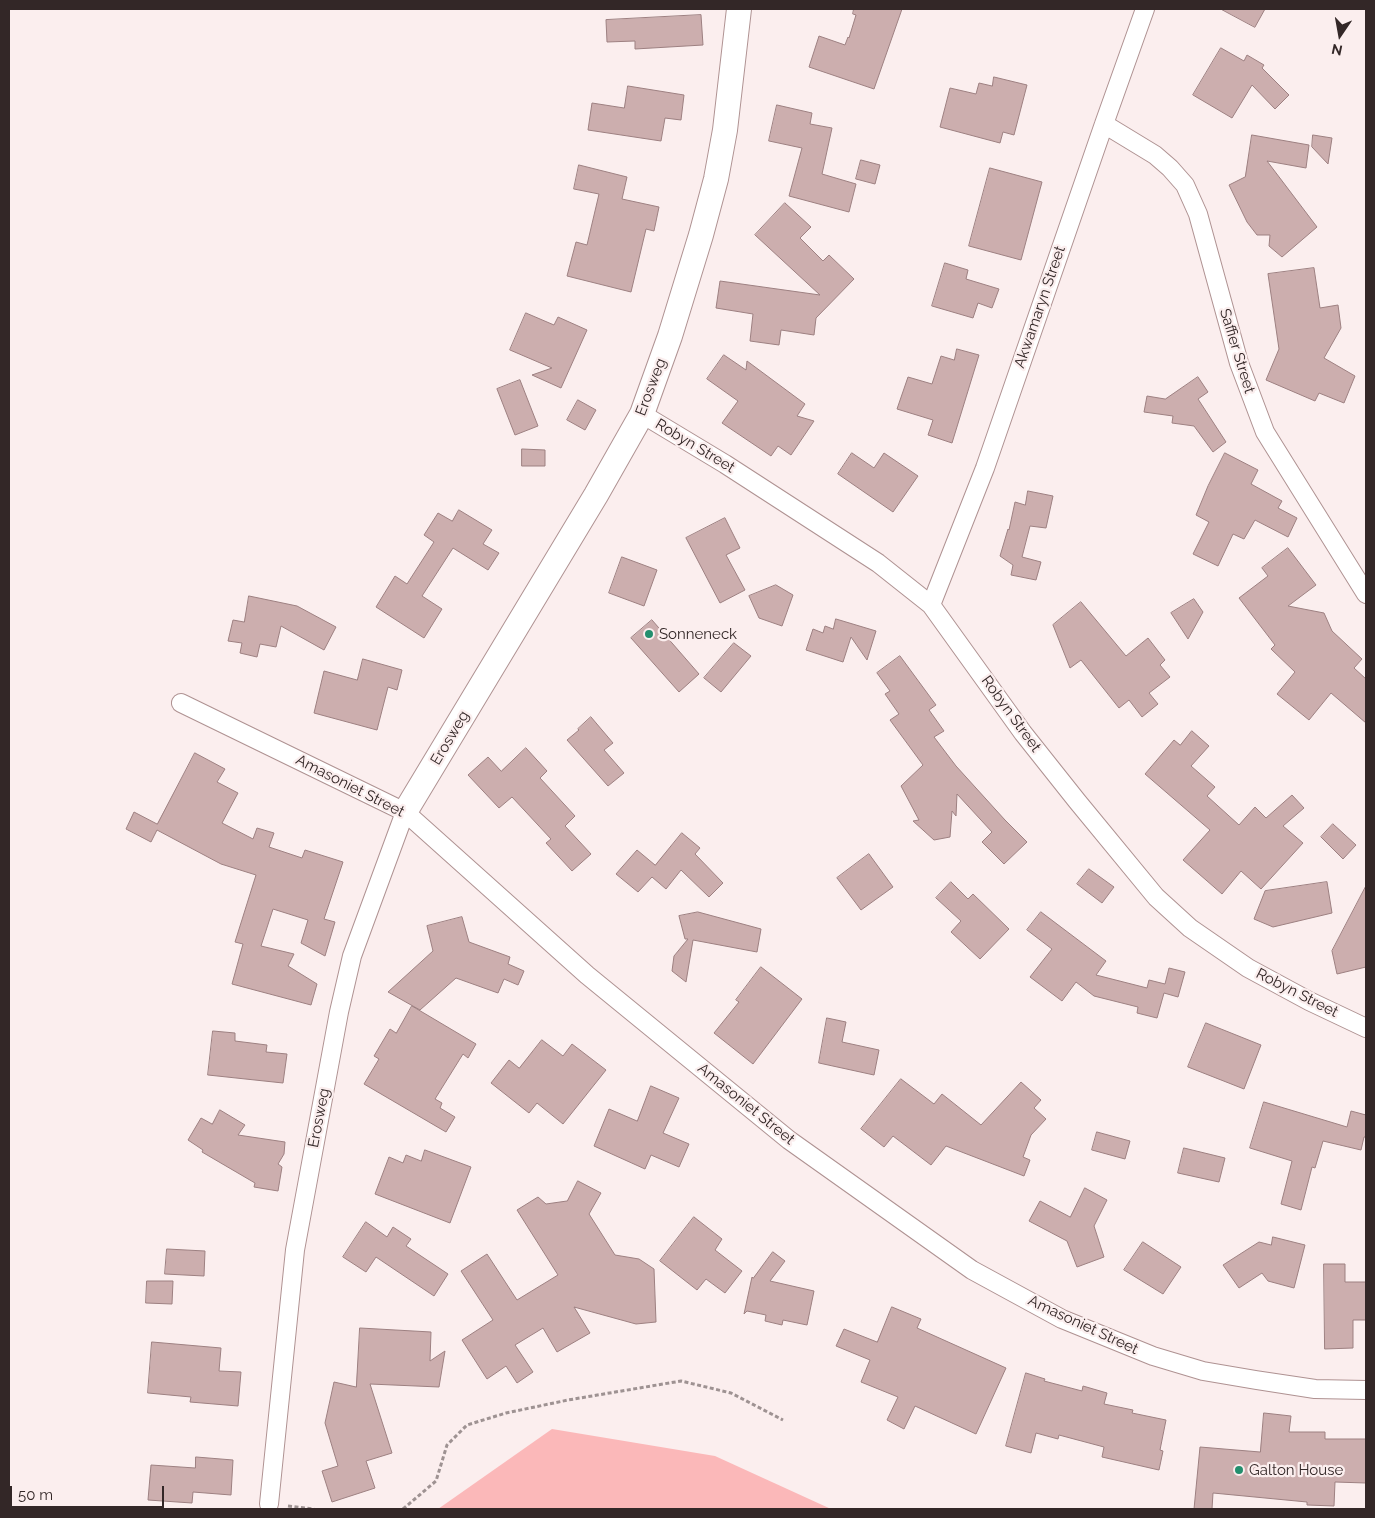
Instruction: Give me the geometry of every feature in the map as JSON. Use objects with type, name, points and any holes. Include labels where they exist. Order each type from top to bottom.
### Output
[{"type":"street","name":"Erosweg","points":[[269,1504],[295,1250],[339,1012],[352,956],[405,812],[573,535],[642,414],[670,336],[716,179],[725,130],[739,9]]},
{"type":"street","name":"Akwamaryn Street","points":[[931,605],[985,468],[1145,9]]},
{"type":"street","name":"Saffier Street","points":[[1104,124],[1155,155],[1185,185],[1198,214],[1239,363],[1265,432],[1366,594]]},
{"type":"street","name":"Robyn Street","points":[[642,414],[725,464],[878,563],[931,605],[1023,733],[1156,897],[1190,928],[1248,968],[1309,1001],[1366,1028]]},
{"type":"street","name":"Amasoniet Street","points":[[181,703],[405,812],[586,974],[789,1140],[972,1270],[1062,1319],[1152,1356],[1203,1371],[1256,1380],[1315,1389],[1366,1390]]},
{"type":"path","points":[[403,1509],[436,1481],[447,1445],[468,1425],[506,1413],[568,1400],[681,1381],[731,1392],[783,1420]]},
{"type":"shaded area","points":[[552,1429],[715,1456],[831,1509],[438,1509]]},
{"type":"building","points":[[854,9],[902,9],[874,89],[809,67],[819,36],[845,45],[856,15],[853,14]]},
{"type":"building","points":[[1221,9],[1265,9],[1255,27]]},
{"type":"building","points":[[701,15],[703,45],[635,49],[635,41],[607,42],[606,20]]},
{"type":"building","points":[[1221,48],[1244,61],[1247,55],[1264,65],[1262,68],[1289,95],[1275,109],[1252,85],[1232,118],[1193,95]]},
{"type":"building","points":[[994,77],[1027,85],[1014,135],[1003,132],[1000,143],[940,127],[950,88],[976,94],[979,83],[992,86]]},
{"type":"building","points":[[628,86],[684,95],[681,120],[665,118],[661,141],[588,130],[592,103],[624,108]]},
{"type":"building","points":[[777,105],[812,113],[810,124],[832,128],[822,174],[856,184],[849,212],[789,196],[802,148],[769,141]]},
{"type":"building","points":[[1252,135],[1309,145],[1306,168],[1267,161],[1317,227],[1282,257],[1269,246],[1270,235],[1257,235],[1247,222],[1229,185],[1245,177]]},
{"type":"building","points":[[1313,135],[1332,138],[1328,164],[1312,147]]},
{"type":"building","points":[[861,160],[880,165],[875,184],[856,179]]},
{"type":"building","points":[[579,165],[627,177],[622,199],[659,207],[654,231],[646,229],[631,292],[567,276],[576,242],[587,245],[599,194],[574,189]]},
{"type":"building","points":[[990,168],[1042,182],[1021,260],[969,246]]},
{"type":"building","points":[[785,203],[811,227],[800,238],[823,261],[829,255],[854,279],[816,318],[814,335],[781,330],[779,345],[750,341],[753,314],[716,308],[720,281],[820,295],[755,235]]},
{"type":"building","points":[[945,263],[968,270],[966,279],[999,289],[992,308],[978,303],[973,318],[932,306]]},
{"type":"building","points":[[1314,268],[1320,308],[1338,305],[1341,328],[1324,358],[1355,376],[1344,403],[1319,393],[1315,401],[1266,380],[1279,349],[1268,274]]},
{"type":"building","points":[[526,313],[554,325],[558,317],[587,330],[561,388],[532,375],[552,368],[510,350]]},
{"type":"building","points":[[957,349],[979,355],[952,443],[928,435],[933,420],[897,409],[908,377],[932,384],[941,356],[954,360]]},
{"type":"building","points":[[724,355],[746,370],[747,361],[805,404],[797,416],[814,421],[791,455],[778,446],[771,456],[722,423],[738,401],[707,379]]},
{"type":"building","points":[[1198,377],[1208,392],[1198,399],[1226,442],[1213,452],[1194,426],[1172,423],[1173,416],[1144,412],[1147,396],[1165,399]]},
{"type":"building","points":[[520,380],[538,426],[515,435],[497,389]]},
{"type":"building","points":[[578,400],[596,410],[585,430],[567,420]]},
{"type":"building","points":[[522,449],[545,450],[545,466],[522,466]]},
{"type":"building","points":[[852,453],[874,468],[884,453],[918,476],[893,512],[838,474]]},
{"type":"building","points":[[1225,453],[1258,470],[1251,484],[1282,501],[1278,508],[1297,518],[1288,537],[1255,520],[1244,539],[1233,534],[1218,566],[1193,554],[1209,522],[1196,515]]},
{"type":"building","points":[[1028,491],[1053,496],[1046,528],[1030,526],[1022,557],[1041,562],[1036,580],[1011,575],[1013,565],[1000,556],[1009,530],[1015,502],[1025,505]]},
{"type":"building","points":[[459,510],[492,530],[483,544],[499,553],[488,570],[453,548],[422,596],[442,609],[424,638],[376,607],[395,576],[407,584],[434,542],[424,535],[438,513],[452,521]]},
{"type":"building","points":[[725,518],[740,548],[726,555],[745,590],[720,603],[686,538]]},
{"type":"building","points":[[1288,548],[1316,585],[1288,606],[1324,613],[1332,631],[1362,659],[1354,668],[1366,679],[1366,723],[1331,693],[1309,720],[1277,694],[1295,672],[1271,649],[1275,645],[1239,598],[1268,576],[1262,568]]},
{"type":"building","points":[[622,557],[657,570],[644,606],[609,593]]},
{"type":"building","points":[[776,585],[793,595],[782,626],[759,618],[749,596]]},
{"type":"building","points":[[249,596],[297,606],[336,627],[324,650],[281,626],[276,647],[260,644],[257,657],[240,653],[242,643],[228,641],[233,620],[244,622]]},
{"type":"building","points":[[1194,599],[1203,612],[1188,639],[1171,613]]},
{"type":"building","points":[[1081,602],[1126,656],[1148,638],[1165,660],[1160,665],[1170,677],[1149,693],[1158,704],[1142,717],[1129,700],[1119,708],[1081,660],[1070,668],[1053,625]]},
{"type":"building","points":[[836,619],[876,631],[867,660],[851,637],[843,662],[806,650],[813,629],[823,633],[825,626],[833,629]]},
{"type":"building","points":[[652,620],[699,674],[679,692],[631,638]]},
{"type":"building","points":[[734,643],[751,656],[721,692],[704,678]]},
{"type":"building","points":[[900,656],[936,705],[929,710],[944,731],[934,737],[956,766],[1027,842],[1004,864],[982,842],[992,832],[957,794],[956,816],[952,811],[950,837],[934,840],[913,821],[919,820],[901,786],[923,765],[890,720],[899,714],[885,694],[890,691],[877,673]]},
{"type":"building","points":[[363,659],[402,670],[397,690],[388,687],[377,730],[314,713],[324,671],[357,680]]},
{"type":"building","points":[[591,717],[613,743],[604,750],[624,773],[608,786],[567,740]]},
{"type":"building","points":[[1192,731],[1209,746],[1191,766],[1215,787],[1207,796],[1239,825],[1255,807],[1266,818],[1292,795],[1304,808],[1283,826],[1303,843],[1261,889],[1241,871],[1222,894],[1183,860],[1210,830],[1145,774],[1174,740],[1180,745]]},
{"type":"building","points":[[526,748],[547,771],[540,778],[575,816],[565,826],[591,854],[572,871],[546,843],[551,839],[512,797],[499,808],[468,775],[488,757],[501,771]]},
{"type":"building","points":[[195,753],[225,769],[217,782],[238,793],[222,823],[253,839],[257,828],[274,833],[269,847],[302,858],[305,850],[343,862],[324,919],[335,922],[325,956],[301,943],[308,920],[273,909],[261,946],[294,954],[288,966],[317,984],[311,1005],[232,984],[243,944],[235,942],[256,875],[221,864],[157,830],[151,842],[126,829],[134,812],[157,824]]},
{"type":"building","points":[[1333,824],[1356,845],[1343,859],[1321,837]]},
{"type":"building","points":[[682,833],[700,848],[695,854],[723,883],[709,897],[681,870],[666,889],[652,877],[638,892],[616,874],[637,850],[655,865]]},
{"type":"building","points":[[869,854],[893,887],[861,910],[837,878]]},
{"type":"building","points":[[1089,869],[1114,887],[1102,903],[1077,884]]},
{"type":"building","points":[[951,882],[968,899],[973,894],[1009,929],[980,959],[951,932],[961,921],[936,898]]},
{"type":"building","points":[[1327,882],[1332,913],[1273,927],[1254,919],[1265,891]]},
{"type":"building","points":[[1366,886],[1366,967],[1337,974],[1332,951]]},
{"type":"building","points":[[698,912],[761,929],[757,952],[693,940],[686,982],[672,971],[674,956],[688,939],[685,939],[679,916]]},
{"type":"building","points":[[1041,912],[1106,961],[1096,975],[1147,988],[1149,980],[1165,984],[1169,968],[1185,972],[1178,997],[1164,993],[1157,1018],[1137,1013],[1138,1007],[1094,996],[1076,982],[1062,1001],[1030,977],[1052,949],[1027,930]]},
{"type":"building","points":[[462,917],[469,942],[510,957],[508,964],[524,971],[518,985],[504,979],[498,993],[456,978],[420,1010],[388,992],[433,951],[427,926]]},
{"type":"building","points":[[761,967],[802,999],[753,1064],[714,1033],[739,1002],[736,1000]]},
{"type":"building","points":[[412,1006],[476,1044],[468,1058],[463,1054],[435,1099],[442,1103],[440,1108],[455,1117],[446,1132],[364,1084],[379,1059],[374,1056],[390,1029],[396,1033]]},
{"type":"building","points":[[827,1018],[846,1022],[842,1042],[879,1050],[874,1075],[819,1063]]},
{"type":"building","points":[[1206,1023],[1261,1045],[1244,1089],[1188,1067]]},
{"type":"building","points":[[213,1031],[235,1033],[235,1041],[267,1045],[266,1052],[287,1054],[283,1083],[208,1075]]},
{"type":"building","points":[[542,1040],[563,1056],[572,1044],[606,1070],[563,1124],[537,1103],[529,1113],[491,1083],[509,1060],[519,1068]]},
{"type":"building","points":[[901,1079],[934,1104],[942,1094],[981,1125],[1021,1082],[1041,1100],[1034,1108],[1046,1119],[1031,1135],[1023,1157],[1030,1160],[1024,1176],[946,1146],[931,1165],[893,1136],[884,1147],[861,1129]]},
{"type":"building","points":[[651,1086],[679,1098],[663,1133],[689,1144],[679,1167],[651,1155],[645,1169],[594,1146],[609,1109],[637,1121]]},
{"type":"building","points":[[1264,1102],[1347,1127],[1351,1111],[1366,1115],[1366,1137],[1364,1137],[1361,1150],[1323,1141],[1315,1168],[1312,1167],[1301,1210],[1281,1204],[1292,1161],[1250,1148]]},
{"type":"building","points":[[220,1110],[245,1125],[238,1135],[285,1142],[284,1154],[278,1164],[282,1167],[278,1191],[254,1187],[255,1183],[202,1152],[203,1150],[188,1140],[201,1118],[212,1124]]},
{"type":"building","points":[[1097,1132],[1130,1141],[1125,1159],[1092,1150]]},
{"type":"building","points":[[1184,1148],[1225,1158],[1219,1182],[1178,1173]]},
{"type":"building","points":[[425,1150],[471,1167],[450,1223],[375,1194],[389,1157],[403,1163],[406,1155],[421,1161]]},
{"type":"building","points":[[578,1181],[601,1193],[589,1214],[615,1255],[639,1259],[654,1269],[656,1322],[636,1324],[574,1307],[590,1333],[557,1352],[543,1328],[515,1345],[533,1372],[517,1383],[506,1366],[487,1379],[462,1340],[493,1320],[461,1271],[487,1254],[517,1300],[558,1275],[517,1210],[538,1197],[546,1204],[567,1201]]},
{"type":"building","points":[[1085,1188],[1107,1200],[1094,1226],[1104,1257],[1077,1267],[1067,1241],[1029,1221],[1040,1201],[1070,1217]]},
{"type":"building","points":[[694,1217],[722,1239],[715,1250],[742,1271],[725,1293],[706,1279],[697,1290],[660,1261]]},
{"type":"building","points":[[366,1222],[387,1237],[393,1227],[411,1239],[406,1246],[448,1274],[434,1296],[376,1257],[366,1272],[343,1257]]},
{"type":"building","points":[[1273,1237],[1305,1245],[1294,1288],[1268,1281],[1262,1273],[1239,1288],[1223,1265],[1259,1242],[1271,1245]]},
{"type":"building","points":[[1143,1242],[1181,1267],[1163,1294],[1124,1270]]},
{"type":"building","points":[[167,1249],[205,1251],[204,1276],[165,1274]]},
{"type":"building","points":[[773,1252],[785,1261],[770,1281],[814,1291],[807,1325],[783,1320],[782,1325],[765,1321],[766,1315],[747,1311],[744,1314],[752,1277]]},
{"type":"building","points":[[1324,1264],[1345,1264],[1345,1282],[1366,1282],[1366,1320],[1353,1320],[1353,1348],[1325,1349]]},
{"type":"building","points":[[147,1281],[173,1281],[172,1304],[146,1303]]},
{"type":"building","points":[[892,1307],[921,1319],[917,1328],[1006,1368],[976,1434],[915,1406],[904,1429],[887,1420],[898,1397],[861,1382],[870,1360],[836,1346],[844,1329],[877,1342]]},
{"type":"building","points":[[360,1328],[431,1332],[430,1361],[445,1351],[439,1387],[370,1384],[392,1453],[366,1461],[375,1488],[332,1502],[322,1471],[338,1466],[325,1423],[334,1382],[356,1387]]},
{"type":"building","points":[[152,1342],[221,1348],[219,1371],[241,1372],[238,1406],[190,1402],[191,1397],[148,1393]]},
{"type":"building","points":[[1026,1373],[1045,1379],[1044,1381],[1082,1391],[1083,1386],[1107,1393],[1104,1404],[1133,1410],[1132,1413],[1166,1420],[1160,1450],[1163,1451],[1159,1470],[1102,1457],[1104,1447],[1059,1435],[1058,1439],[1036,1433],[1031,1453],[1006,1446]]},
{"type":"building","points":[[1264,1413],[1291,1416],[1289,1432],[1325,1432],[1325,1439],[1366,1439],[1366,1483],[1335,1482],[1334,1506],[1307,1505],[1307,1502],[1213,1493],[1212,1509],[1194,1509],[1200,1447],[1260,1452]]},
{"type":"building","points":[[196,1457],[233,1460],[231,1495],[193,1492],[192,1503],[148,1500],[151,1465],[195,1468]]},
{"type":"place","name":"Sonneneck","points":[[649,634]]},
{"type":"place","name":"Galton House","points":[[1239,1470]]}]
